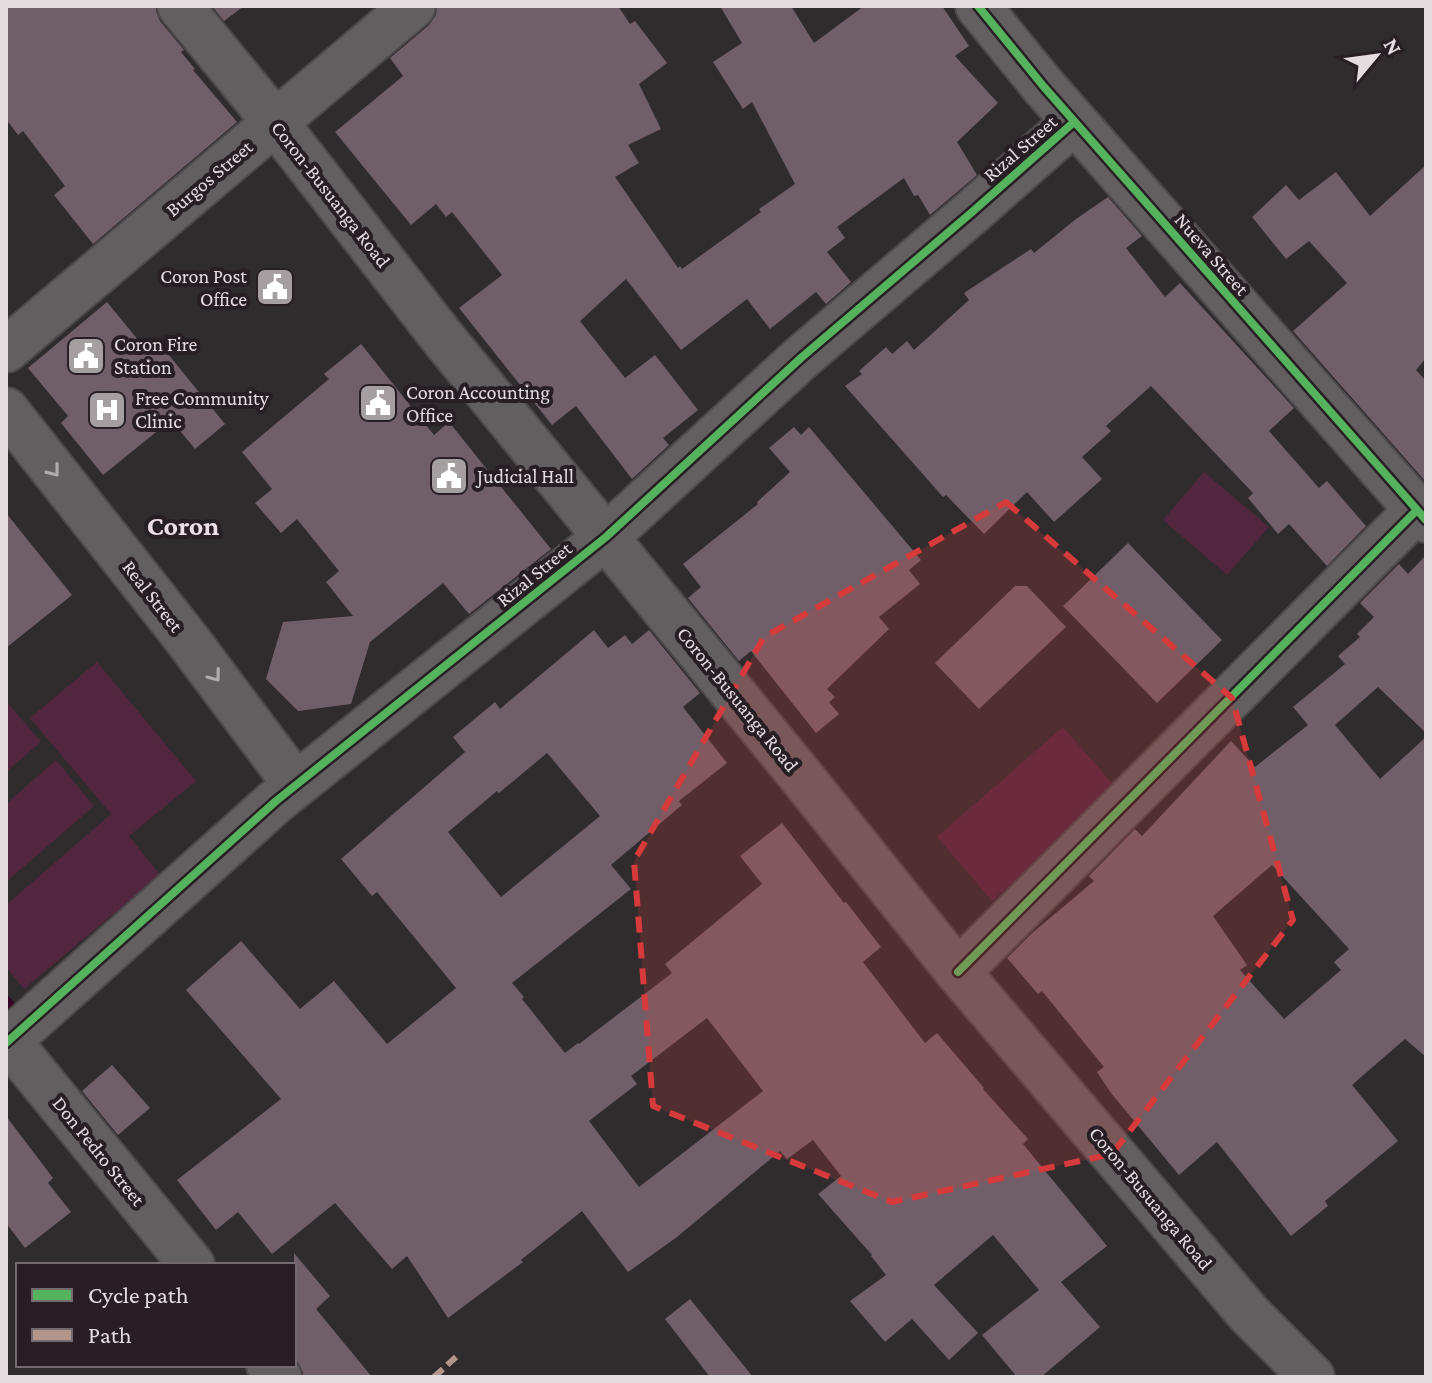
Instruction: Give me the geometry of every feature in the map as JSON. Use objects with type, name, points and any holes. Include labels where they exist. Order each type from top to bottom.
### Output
[{"type":"street","name":"Coron-Busuanga Road","points":[[180,6],[275,122],[442,337],[958,972],[1249,1314],[1312,1377]]},
{"type":"street","name":"Burgos Street","points":[[6,350],[413,6]]},
{"type":"street","name":"Nueva Street","points":[[978,6],[1074,122],[1422,515]]},
{"type":"street","name":"Rizal Street","points":[[7,1040],[265,810],[606,537],[802,357],[1074,122]]},
{"type":"street","name":"Real Street","points":[[6,410],[186,638],[296,785]]},
{"type":"street","points":[[958,972],[1422,515]]},
{"type":"street","name":"Don Pedro Street","points":[[7,1040],[190,1263]]},
{"type":"highlighted area","points":[[1006,502],[1232,698],[1293,920],[1112,1154],[892,1202],[653,1106],[634,861],[764,637]]},
{"type":"shaded area","points":[[1204,472],[1269,527],[1227,575],[1163,520]]},
{"type":"shaded area","points":[[97,662],[196,781],[129,836],[160,875],[24,989],[6,967],[6,905],[111,814],[30,718]]},
{"type":"shaded area","points":[[6,701],[41,742],[6,772]]},
{"type":"shaded area","points":[[1063,727],[1118,790],[992,901],[937,837]]},
{"type":"shaded area","points":[[56,760],[94,806],[6,882],[6,804]]},
{"type":"building","points":[[6,6],[156,6],[160,21],[184,50],[181,52],[193,70],[237,122],[93,244],[54,195],[65,186],[23,131],[18,135],[6,119]]},
{"type":"building","points":[[212,6],[244,6],[224,21]]},
{"type":"building","points":[[437,6],[618,6],[630,24],[635,21],[667,63],[639,84],[661,129],[628,145],[639,163],[615,177],[678,268],[680,266],[682,269],[795,184],[752,102],[743,109],[713,62],[742,43],[720,6],[791,6],[814,43],[864,6],[942,6],[969,46],[955,56],[998,103],[957,142],[977,175],[930,215],[904,178],[837,227],[845,238],[827,252],[851,282],[826,304],[816,292],[770,329],[747,299],[681,350],[626,279],[580,321],[625,378],[655,355],[698,410],[663,438],[669,445],[632,479],[576,406],[552,425],[459,308],[502,275],[452,212],[446,217],[436,204],[411,225],[335,132],[403,76],[390,58],[429,25],[436,15]]},
{"type":"building","points":[[1426,165],[1426,358],[1416,370],[1426,381],[1426,482],[1293,331],[1347,283],[1309,241],[1286,259],[1252,217],[1286,185],[1299,200],[1336,172],[1370,216]]},
{"type":"building","points":[[1108,197],[1142,236],[1126,248],[1165,297],[1180,283],[1294,408],[1269,431],[1319,488],[1327,481],[1366,526],[1327,566],[1289,524],[1278,534],[1248,498],[1253,493],[1151,386],[1106,426],[1111,431],[1082,457],[1102,479],[1054,522],[1027,492],[984,534],[946,495],[943,497],[845,386],[862,374],[859,371],[886,347],[892,354],[907,341],[914,350],[969,300],[964,293],[1031,249],[1034,253]]},
{"type":"building","points":[[107,302],[148,352],[159,343],[225,424],[195,449],[171,420],[103,475],[61,423],[68,416],[28,368]]},
{"type":"building","points":[[361,344],[434,435],[449,422],[551,549],[469,614],[443,583],[370,642],[351,704],[298,711],[266,679],[283,622],[353,616],[326,582],[339,571],[297,519],[281,533],[255,503],[272,489],[242,452],[329,379],[324,374]]},
{"type":"building","points":[[794,427],[801,435],[809,427],[921,560],[909,570],[920,584],[879,617],[889,629],[827,689],[835,697],[829,702],[839,714],[816,733],[751,651],[739,661],[688,598],[701,587],[683,564],[758,504],[790,472],[769,448]]},
{"type":"building","points":[[6,513],[72,595],[6,648]]},
{"type":"building","points":[[1128,543],[1222,640],[1157,703],[1063,606]]},
{"type":"building","points":[[1426,555],[1426,733],[1378,687],[1335,725],[1380,779],[1426,737],[1426,1057],[1405,1039],[1352,1085],[1398,1141],[1325,1201],[1328,1206],[1291,1236],[1217,1142],[1179,1175],[1111,1093],[1097,1072],[1104,1067],[1042,991],[1038,994],[1007,958],[1094,881],[1089,876],[1135,829],[1142,836],[1231,741],[1255,767],[1308,725],[1293,707],[1345,664],[1338,656],[1360,637],[1357,634],[1374,617],[1360,603],[1399,564],[1408,574]],"holes":[[[1272,865],[1349,949],[1334,962],[1341,970],[1284,1019],[1240,970],[1247,965],[1213,916]]]},
{"type":"building","points":[[1015,586],[1027,586],[1066,627],[979,709],[935,663]]},
{"type":"building","points":[[594,630],[608,648],[625,635],[632,644],[649,630],[700,693],[683,707],[727,763],[679,801],[682,805],[611,865],[631,889],[512,983],[565,1053],[672,973],[665,964],[762,884],[740,856],[782,823],[881,947],[863,962],[925,1043],[937,1033],[1028,1139],[1023,1144],[1107,1246],[1061,1282],[1100,1327],[1041,1377],[1017,1377],[982,1335],[1039,1290],[993,1235],[934,1285],[978,1333],[949,1360],[912,1319],[885,1342],[850,1301],[886,1275],[818,1194],[841,1176],[813,1140],[787,1159],[780,1151],[677,1237],[628,1272],[582,1211],[521,1260],[523,1262],[448,1318],[407,1256],[392,1269],[335,1203],[272,1254],[238,1212],[216,1230],[177,1180],[281,1099],[186,990],[241,941],[300,1009],[334,981],[387,1044],[456,988],[377,892],[372,896],[341,859],[465,752],[453,737],[495,702],[500,709]],"holes":[[[547,753],[600,816],[501,897],[448,832]],[[707,1018],[763,1091],[639,1187],[589,1121],[637,1084],[631,1076]]]},
{"type":"building","points":[[112,1065],[150,1108],[118,1135],[82,1091]]},
{"type":"building","points":[[6,1116],[53,1178],[48,1183],[71,1212],[25,1248],[6,1223]]},
{"type":"building","points":[[294,1253],[330,1296],[316,1309],[372,1377],[303,1377],[296,1360]]},
{"type":"building","points":[[690,1299],[753,1377],[710,1377],[665,1319]]},
{"type":"waterway","points":[[6,1002],[17,1016]]},
{"type":"marked path","points":[[434,1377],[456,1357]]},
{"type":"cycle path","points":[[978,6],[1044,87],[1426,520]]},
{"type":"cycle path","points":[[6,1043],[276,801],[606,537],[802,357],[1074,122]]},
{"type":"cycle path","points":[[958,972],[1417,510]]},
{"type":"place","name":"Coron Post Office","points":[[275,287]]},
{"type":"place","name":"Coron Fire Station","points":[[86,356]]},
{"type":"place","name":"Coron Accounting Office","points":[[378,403]]},
{"type":"place","name":"Free Community Clinic","points":[[107,410]]},
{"type":"place","name":"Judicial Hall","points":[[449,476]]},
{"type":"district","name":"Coron","points":[[183,525]]}]
